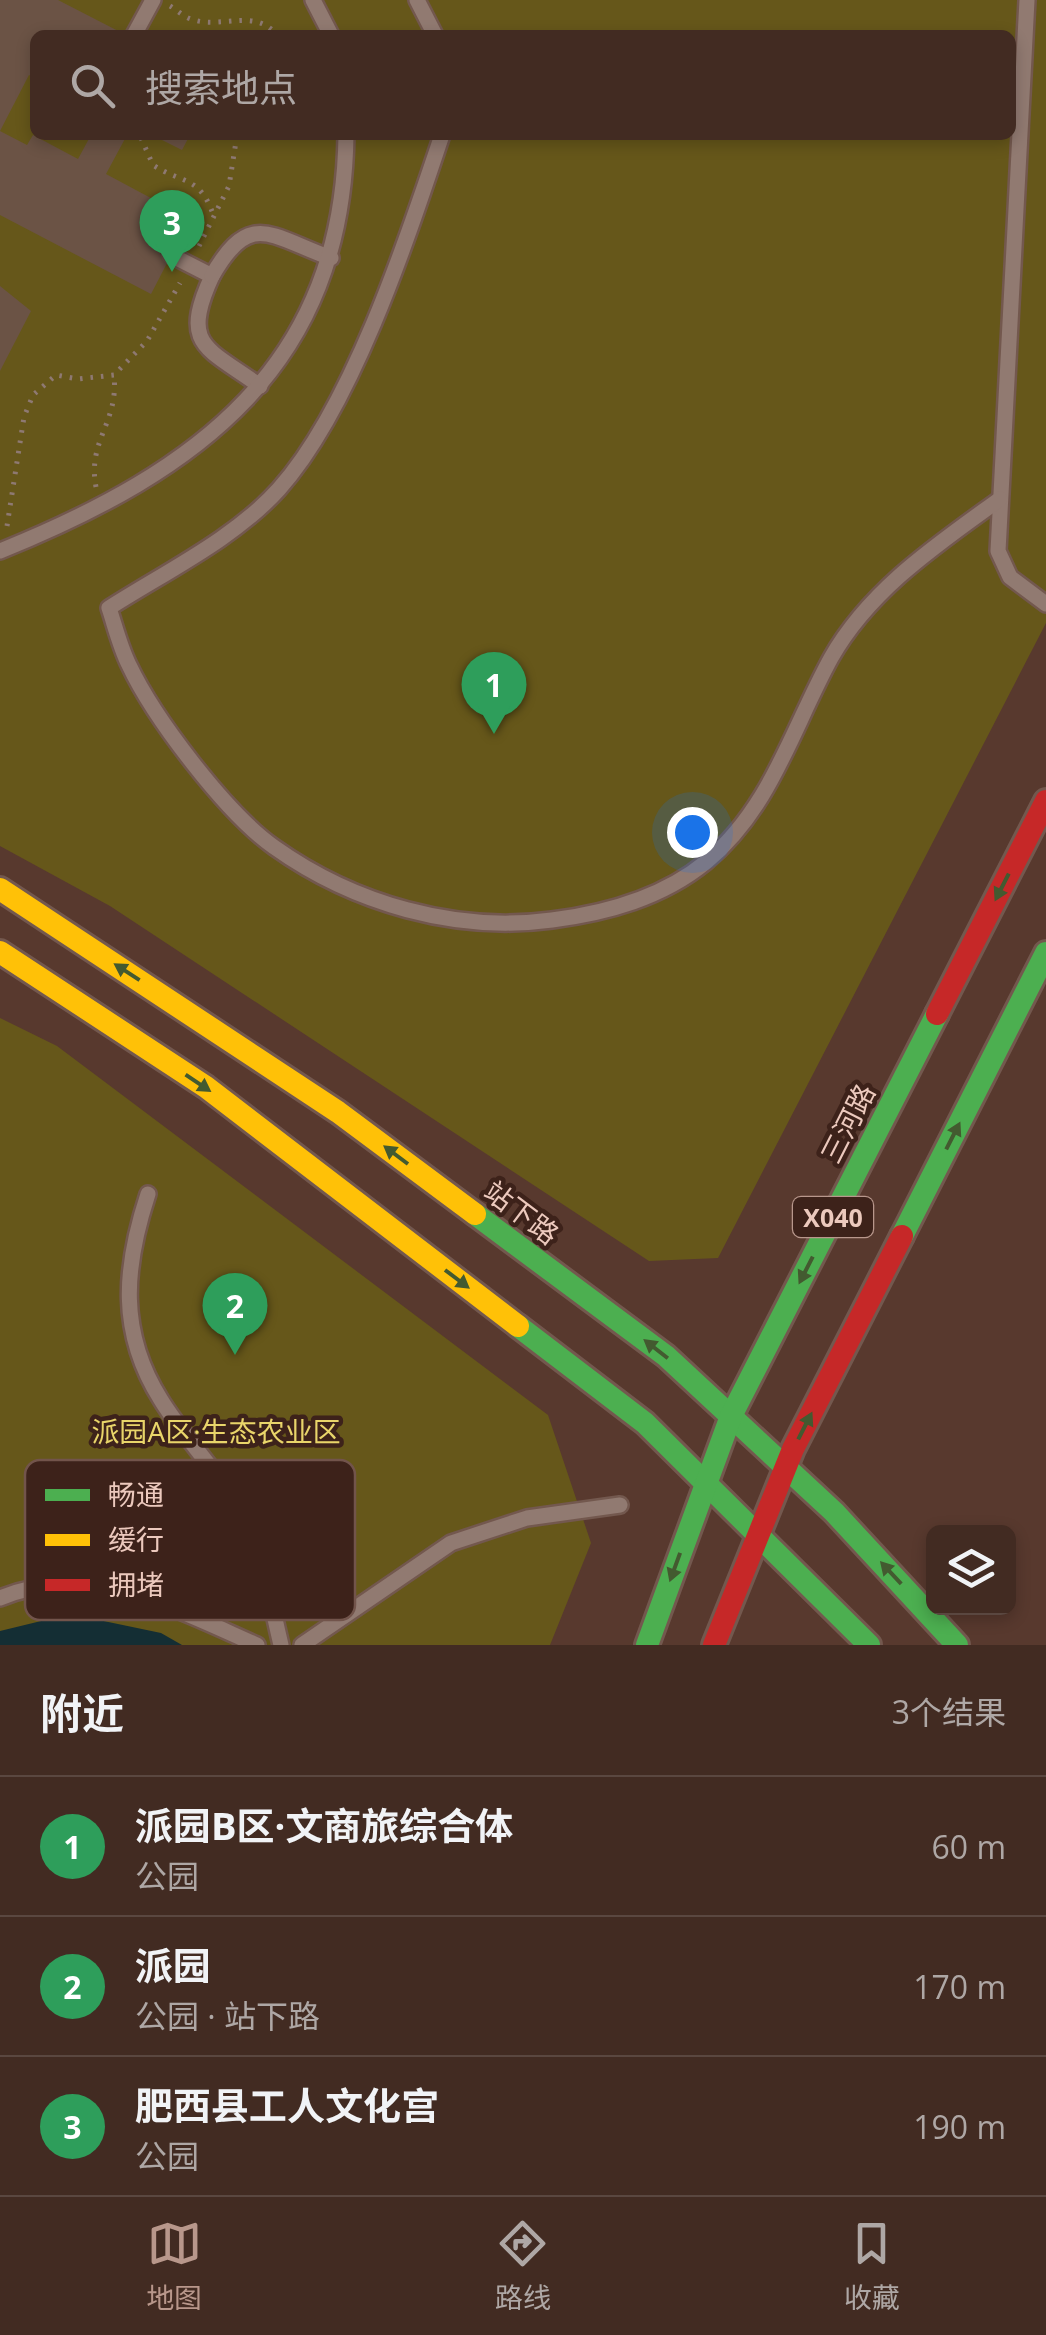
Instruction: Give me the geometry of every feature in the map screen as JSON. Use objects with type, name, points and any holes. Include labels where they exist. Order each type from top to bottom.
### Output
[{"type":"main road","name":"三河路","points":[[646,1645],[731,1416],[1046,801]]},
{"type":"main road","name":"站下路","points":[[0,888],[338,1112],[666,1356],[834,1512],[957,1645]]},
{"type":"main road","points":[[0,952],[206,1087],[645,1423],[868,1645]]},
{"type":"main road","name":"X040","points":[[714,1645],[786,1467],[1046,953]]},
{"type":"lane","points":[[137,30],[153,0]]},
{"type":"lane","points":[[313,0],[328,30]]},
{"type":"lane","points":[[417,0],[433,30]]},
{"type":"lane","points":[[1027,0],[998,551],[1004,568],[1046,604]]},
{"type":"lane","points":[[2,550],[170,467],[208,438],[260,386],[302,324],[330,258],[345,140]]},
{"type":"lane","points":[[440,140],[406,242],[317,438],[278,491],[232,528],[109,608],[129,666],[192,761],[273,847],[326,876],[433,920],[508,926],[570,918],[623,906],[669,887],[706,862],[742,825],[775,779],[832,656],[877,598],[917,558],[1000,499]]},
{"type":"lane","points":[[260,386],[210,350],[196,331],[196,310],[212,276],[237,238],[250,233],[270,234],[330,258]]},
{"type":"lane","points":[[171,255],[212,276]]},
{"type":"lane","points":[[148,1194],[127,1280],[136,1350],[160,1400],[203,1460]]},
{"type":"lane","points":[[355,1608],[451,1542],[528,1518],[620,1505]]},
{"type":"lane","points":[[0,1598],[25,1592]]},
{"type":"lane","points":[[200,1620],[256,1645]]},
{"type":"lane","points":[[275,1620],[280,1645]]},
{"type":"lane","points":[[302,1645],[338,1620]]},
{"type":"path","points":[[161,0],[193,20],[254,20],[268,24],[273,30]]},
{"type":"path","points":[[142,140],[153,165],[186,178],[206,195],[214,218]]},
{"type":"path","points":[[2,550],[24,418],[33,395],[56,375],[114,376],[148,341],[230,186],[236,140]]},
{"type":"path","points":[[99,505],[92,469],[97,444],[116,402],[114,376]]},
{"type":"green space","points":[[0,0],[1046,0],[1046,623],[718,1258],[649,1261],[110,906],[0,846]]},
{"type":"green space","name":"派园A区·生态农业区","points":[[0,1018],[57,1046],[548,1415],[591,1543],[550,1645],[0,1645]]},
{"type":"water","points":[[45,1620],[99,1620],[161,1633],[182,1645],[0,1645],[0,1631]]},
{"type":"building","points":[[0,0],[58,0],[116,30],[30,30],[30,76],[0,131]]},
{"type":"building","points":[[0,131],[27,145],[30,140],[42,140],[78,159],[88,140],[124,140],[106,174],[190,219],[151,294],[0,215]]},
{"type":"building","points":[[162,140],[187,140],[182,150]]},
{"type":"building","points":[[0,286],[31,311],[0,371]]},
{"type":"traffic: fast","points":[[902,1236],[1046,953]]},
{"type":"traffic: fast","points":[[647,1645],[731,1416],[937,1014]]},
{"type":"traffic: fast","points":[[475,1214],[666,1356],[834,1512],[957,1645]]},
{"type":"traffic: fast","points":[[518,1326],[645,1423],[869,1645]]},
{"type":"traffic: slow","points":[[0,889],[338,1112],[475,1214]]},
{"type":"traffic: slow","points":[[0,952],[206,1087],[518,1326]]},
{"type":"traffic: jam","points":[[937,1014],[1046,801]]},
{"type":"traffic: jam","points":[[714,1645],[793,1449],[902,1236]]},
{"type":"place","name":"肥西县工人文化宫","points":[[172,272]]},
{"type":"place","name":"派园B区·文商旅综合体","points":[[494,734]]},
{"type":"place","name":"派园","points":[[235,1355]]}]
